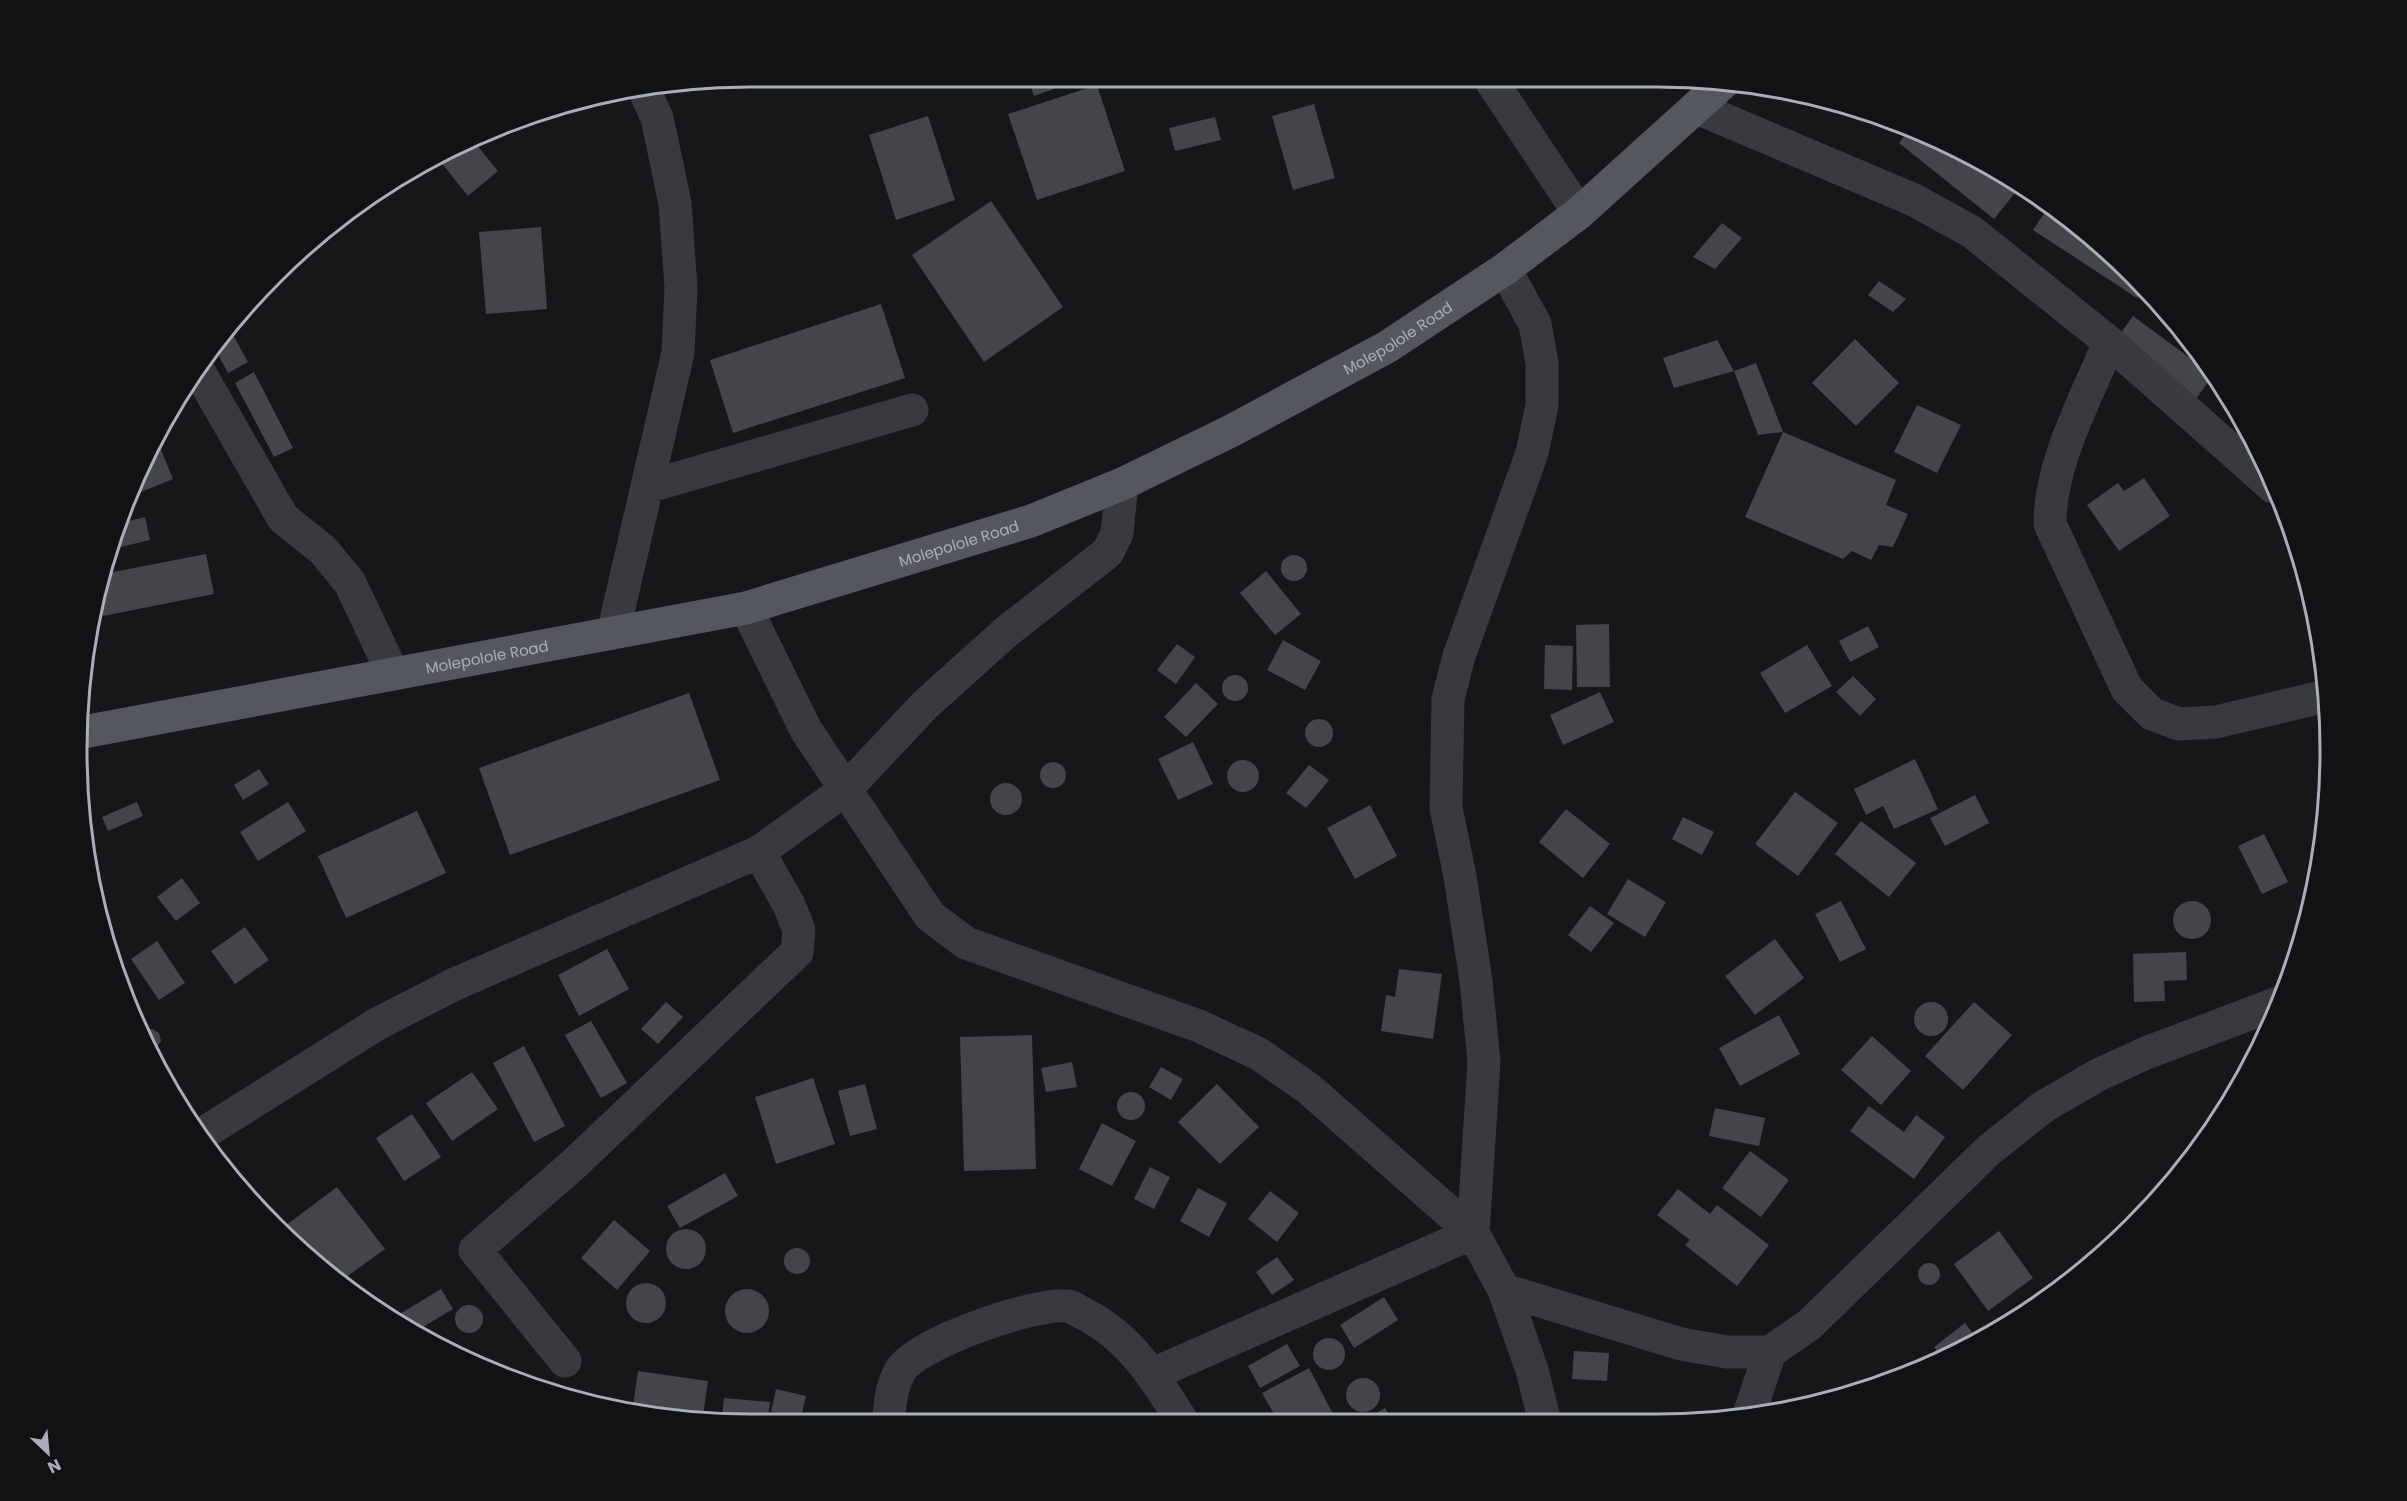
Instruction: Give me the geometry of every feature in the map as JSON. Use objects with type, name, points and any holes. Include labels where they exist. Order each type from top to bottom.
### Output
[{"type":"main road","name":"Molepolole Road","points":[[87,731],[746,608],[1031,522],[1122,484],[1231,431],[1388,347],[1505,270],[1579,213],[1716,90]]},
{"type":"street","points":[[1495,87],[1579,213]]},
{"type":"street","points":[[613,633],[678,353],[681,288],[675,203],[657,118],[647,96]]},
{"type":"street","points":[[1697,108],[1914,200],[1972,232],[2109,342],[2260,475]]},
{"type":"street","points":[[1473,1233],[1484,1062],[1476,981],[1460,876],[1446,808],[1446,744],[1448,699],[1459,656],[1532,453],[1542,405],[1542,363],[1535,324],[1505,270]]},
{"type":"street","points":[[2109,342],[2057,470],[2050,499],[2050,524],[2127,689],[2152,714],[2179,724],[2216,723],[2318,698]]},
{"type":"street","points":[[202,377],[284,518],[323,550],[350,583],[393,674]]},
{"type":"street","points":[[647,487],[912,410]]},
{"type":"street","points":[[207,1131],[377,1024],[454,984],[759,852],[846,789],[933,698],[1006,632],[1108,552],[1117,533],[1122,484]]},
{"type":"street","points":[[746,608],[806,730],[930,916],[966,943],[1200,1026],[1259,1054],[1310,1089],[1473,1233],[1504,1290],[1532,1371],[1543,1414]]},
{"type":"street","points":[[565,1361],[476,1250],[573,1165],[797,952],[799,930],[789,905],[759,852]]},
{"type":"street","points":[[1504,1290],[1681,1344],[1727,1352],[1770,1352],[1809,1325],[1989,1150],[2043,1107],[2098,1075],[2146,1053],[2268,1007]]},
{"type":"street","points":[[1153,1374],[1473,1233]]},
{"type":"street","points":[[889,1414],[888,1409],[900,1370],[933,1344],[1028,1310],[1069,1306],[1106,1325],[1153,1374],[1178,1414]]},
{"type":"street","points":[[1752,1407],[1770,1352]]},
{"type":"building","points":[[1031,87],[1059,87],[1034,96]]},
{"type":"building","points":[[1091,87],[1098,87],[1125,171],[1037,200],[1008,114]]},
{"type":"building","points":[[1314,104],[1335,178],[1293,190],[1272,116]]},
{"type":"building","points":[[928,116],[955,200],[896,220],[869,135]]},
{"type":"building","points":[[1215,117],[1221,140],[1175,151],[1169,128]]},
{"type":"building","points":[[1905,136],[1950,155],[2015,193],[1994,219],[1899,143]]},
{"type":"building","points":[[478,146],[498,171],[468,196],[442,163]]},
{"type":"building","points":[[991,201],[1063,307],[984,362],[912,255]]},
{"type":"building","points":[[2044,213],[2094,252],[2139,295],[2137,298],[2033,230]]},
{"type":"building","points":[[1722,223],[1742,238],[1715,269],[1693,257]]},
{"type":"building","points":[[541,227],[547,309],[486,314],[479,232]]},
{"type":"building","points":[[1879,281],[1906,299],[1893,312],[1868,295]]},
{"type":"building","points":[[881,304],[905,378],[733,433],[710,360]]},
{"type":"building","points":[[2133,316],[2192,359],[2208,382],[2186,413],[2105,355]]},
{"type":"building","points":[[233,336],[248,362],[228,373],[218,355]]},
{"type":"building","points":[[1855,339],[1899,383],[1856,426],[1812,383]]},
{"type":"building","points":[[1717,340],[1734,371],[1674,388],[1663,358]]},
{"type":"building","points":[[1756,363],[1783,432],[1758,435],[1734,371]]},
{"type":"building","points":[[254,372],[293,448],[274,457],[235,383]]},
{"type":"building","points":[[1917,405],[1961,425],[1937,473],[1894,452]]},
{"type":"building","points":[[1783,432],[1896,480],[1886,505],[1908,514],[1893,547],[1879,545],[1871,560],[1852,551],[1843,559],[1745,517]]},
{"type":"building","points":[[160,448],[173,479],[140,492]]},
{"type":"building","points":[[2144,478],[2170,516],[2119,551],[2087,505],[2118,483],[2124,491]]},
{"type":"building","points":[[145,517],[150,540],[119,547],[128,521]]},
{"type":"building","points":[[206,554],[214,594],[103,616],[112,572]]},
{"type":"building","points":[[1294,555],[1303,559],[1307,568],[1303,577],[1294,581],[1285,577],[1281,568],[1285,559]]},
{"type":"building","points":[[1266,571],[1301,614],[1275,635],[1240,593]]},
{"type":"building","points":[[1609,624],[1610,687],[1577,687],[1576,625]]},
{"type":"building","points":[[1868,626],[1879,647],[1850,662],[1839,641]]},
{"type":"building","points":[[1283,640],[1321,661],[1305,690],[1267,670]]},
{"type":"building","points":[[1177,644],[1195,657],[1176,684],[1157,670]]},
{"type":"building","points":[[1545,645],[1573,646],[1572,690],[1544,689]]},
{"type":"building","points":[[1807,645],[1832,686],[1785,713],[1760,673]]},
{"type":"building","points":[[1235,675],[1244,679],[1248,688],[1244,697],[1235,701],[1226,697],[1222,688],[1226,679]]},
{"type":"building","points":[[1853,676],[1876,699],[1860,716],[1836,692]]},
{"type":"building","points":[[1196,683],[1218,704],[1186,737],[1164,717]]},
{"type":"building","points":[[1600,692],[1614,722],[1563,745],[1550,715]]},
{"type":"building","points":[[689,693],[720,780],[510,855],[479,768]]},
{"type":"building","points":[[1319,719],[1329,723],[1333,733],[1329,743],[1319,747],[1309,743],[1305,733],[1309,723]]},
{"type":"building","points":[[1193,742],[1213,784],[1178,800],[1158,759]]},
{"type":"building","points":[[1915,759],[1938,809],[1894,829],[1883,806],[1866,815],[1854,789]]},
{"type":"building","points":[[1243,760],[1254,765],[1259,776],[1254,787],[1243,792],[1232,787],[1227,776],[1232,765]]},
{"type":"building","points":[[1053,762],[1062,766],[1066,775],[1062,784],[1053,788],[1044,784],[1040,775],[1044,766]]},
{"type":"building","points":[[1309,765],[1329,780],[1306,808],[1286,793]]},
{"type":"building","points":[[259,769],[269,784],[243,800],[234,785]]},
{"type":"building","points":[[1006,783],[1018,787],[1022,799],[1018,811],[1006,815],[994,811],[990,799],[994,787]]},
{"type":"building","points":[[1795,792],[1838,823],[1798,876],[1755,844]]},
{"type":"building","points":[[1975,795],[1989,823],[1945,846],[1930,818]]},
{"type":"building","points":[[137,802],[143,816],[108,831],[102,817]]},
{"type":"building","points":[[288,802],[306,831],[258,861],[240,832]]},
{"type":"building","points":[[1370,805],[1397,856],[1355,879],[1327,828]]},
{"type":"building","points":[[1566,809],[1610,844],[1583,878],[1539,842]]},
{"type":"building","points":[[417,811],[446,873],[346,918],[318,856]]},
{"type":"building","points":[[1683,817],[1714,832],[1702,855],[1672,839]]},
{"type":"building","points":[[1861,821],[1916,863],[1889,897],[1835,854]]},
{"type":"building","points":[[2264,834],[2288,882],[2262,894],[2238,846]]},
{"type":"building","points":[[182,878],[200,903],[176,921],[157,897]]},
{"type":"building","points":[[1628,879],[1666,902],[1645,937],[1607,914]]},
{"type":"building","points":[[1841,901],[1866,949],[1840,962],[1815,914]]},
{"type":"building","points":[[2192,901],[2206,906],[2211,920],[2206,934],[2192,939],[2178,934],[2173,920],[2178,906]]},
{"type":"building","points":[[1590,906],[1614,923],[1591,952],[1568,935]]},
{"type":"building","points":[[245,927],[269,960],[235,984],[211,951]]},
{"type":"building","points":[[1775,939],[1804,978],[1755,1015],[1725,976]]},
{"type":"building","points":[[157,941],[185,983],[159,1000],[131,959]]},
{"type":"building","points":[[607,949],[629,989],[579,1016],[558,975]]},
{"type":"building","points":[[2186,952],[2187,980],[2164,981],[2165,1001],[2134,1002],[2133,954]]},
{"type":"building","points":[[1399,969],[1442,974],[1433,1039],[1381,1031],[1386,995],[1395,997]]},
{"type":"building","points":[[666,1002],[683,1017],[658,1044],[641,1029]]},
{"type":"building","points":[[1931,1002],[1943,1007],[1948,1019],[1943,1031],[1931,1036],[1919,1031],[1914,1019],[1919,1007]]},
{"type":"building","points":[[1974,1002],[2012,1035],[1963,1090],[1925,1056]]},
{"type":"building","points":[[1779,1015],[1800,1054],[1740,1086],[1719,1048]]},
{"type":"building","points":[[591,1021],[627,1083],[601,1098],[565,1035]]},
{"type":"building","points":[[149,1029],[159,1033],[161,1041],[157,1047],[155,1044]]},
{"type":"building","points":[[1032,1035],[1036,1169],[964,1171],[960,1037]]},
{"type":"building","points":[[1872,1036],[1911,1071],[1881,1105],[1841,1070]]},
{"type":"building","points":[[524,1046],[565,1126],[534,1142],[493,1063]]},
{"type":"building","points":[[1072,1062],[1077,1087],[1046,1092],[1041,1068]]},
{"type":"building","points":[[1161,1067],[1183,1079],[1171,1100],[1149,1087]]},
{"type":"building","points":[[472,1072],[498,1109],[452,1141],[426,1103]]},
{"type":"building","points":[[813,1078],[835,1144],[776,1164],[755,1097]]},
{"type":"building","points":[[865,1084],[877,1129],[850,1136],[838,1091]]},
{"type":"building","points":[[1217,1084],[1259,1127],[1220,1164],[1178,1122]]},
{"type":"building","points":[[1131,1092],[1141,1096],[1145,1106],[1141,1116],[1131,1120],[1121,1116],[1117,1106],[1121,1096]]},
{"type":"building","points":[[1869,1106],[1904,1132],[1916,1115],[1945,1137],[1914,1179],[1850,1131]]},
{"type":"building","points":[[1715,1108],[1765,1118],[1759,1146],[1709,1136]]},
{"type":"building","points":[[412,1114],[441,1157],[404,1181],[376,1138]]},
{"type":"building","points":[[1102,1123],[1136,1141],[1112,1186],[1079,1169]]},
{"type":"building","points":[[1750,1151],[1789,1180],[1761,1217],[1722,1188]]},
{"type":"building","points":[[1150,1167],[1170,1177],[1154,1209],[1134,1199]]},
{"type":"building","points":[[725,1173],[738,1196],[680,1228],[667,1206]]},
{"type":"building","points":[[337,1187],[385,1249],[347,1277],[286,1225]]},
{"type":"building","points":[[1198,1188],[1227,1203],[1209,1237],[1180,1221]]},
{"type":"building","points":[[1678,1189],[1710,1214],[1717,1205],[1769,1245],[1737,1286],[1685,1245],[1690,1240],[1657,1215]]},
{"type":"building","points":[[1270,1191],[1299,1213],[1277,1242],[1248,1219]]},
{"type":"building","points":[[614,1220],[650,1251],[617,1290],[581,1258]]},
{"type":"building","points":[[686,1229],[694,1230],[700,1235],[705,1241],[705,1257],[700,1263],[694,1268],[686,1269],[678,1268],[672,1263],[667,1257],[666,1249],[667,1241],[672,1235],[678,1230]]},
{"type":"building","points":[[1999,1231],[2033,1278],[1988,1311],[1954,1264]]},
{"type":"building","points":[[797,1248],[806,1252],[810,1261],[806,1270],[797,1274],[788,1270],[784,1261],[788,1252]]},
{"type":"building","points":[[1277,1257],[1294,1280],[1272,1295],[1256,1272]]},
{"type":"building","points":[[1925,1263],[1933,1263],[1940,1270],[1940,1278],[1933,1285],[1925,1285],[1918,1278],[1918,1270]]},
{"type":"building","points":[[646,1283],[654,1284],[660,1289],[665,1295],[665,1311],[660,1317],[654,1322],[646,1323],[638,1322],[632,1317],[627,1311],[626,1303],[627,1295],[632,1289],[638,1284]]},
{"type":"building","points":[[441,1289],[453,1309],[423,1327],[400,1313]]},
{"type":"building","points":[[747,1289],[763,1295],[769,1311],[763,1327],[747,1333],[731,1327],[725,1311],[731,1295]]},
{"type":"building","points":[[1384,1297],[1398,1320],[1354,1348],[1340,1325]]},
{"type":"building","points":[[469,1305],[479,1309],[483,1319],[479,1329],[469,1333],[459,1329],[455,1319],[459,1309]]},
{"type":"building","points":[[1965,1323],[1973,1333],[1937,1351],[1934,1347]]},
{"type":"building","points":[[1329,1338],[1341,1342],[1345,1354],[1341,1366],[1329,1370],[1317,1366],[1313,1354],[1317,1342]]},
{"type":"building","points":[[1287,1344],[1300,1366],[1260,1388],[1248,1366]]},
{"type":"building","points":[[1574,1351],[1609,1353],[1607,1381],[1572,1379]]},
{"type":"building","points":[[1309,1368],[1333,1414],[1274,1414],[1262,1393]]},
{"type":"building","points":[[638,1371],[708,1381],[703,1413],[633,1403]]},
{"type":"building","points":[[1363,1378],[1375,1383],[1380,1395],[1375,1407],[1363,1412],[1351,1407],[1346,1395],[1351,1383]]},
{"type":"building","points":[[776,1389],[806,1396],[802,1414],[771,1412]]},
{"type":"building","points":[[724,1398],[770,1402],[769,1414],[723,1413]]},
{"type":"building","points":[[1385,1408],[1388,1414],[1375,1414]]}]
